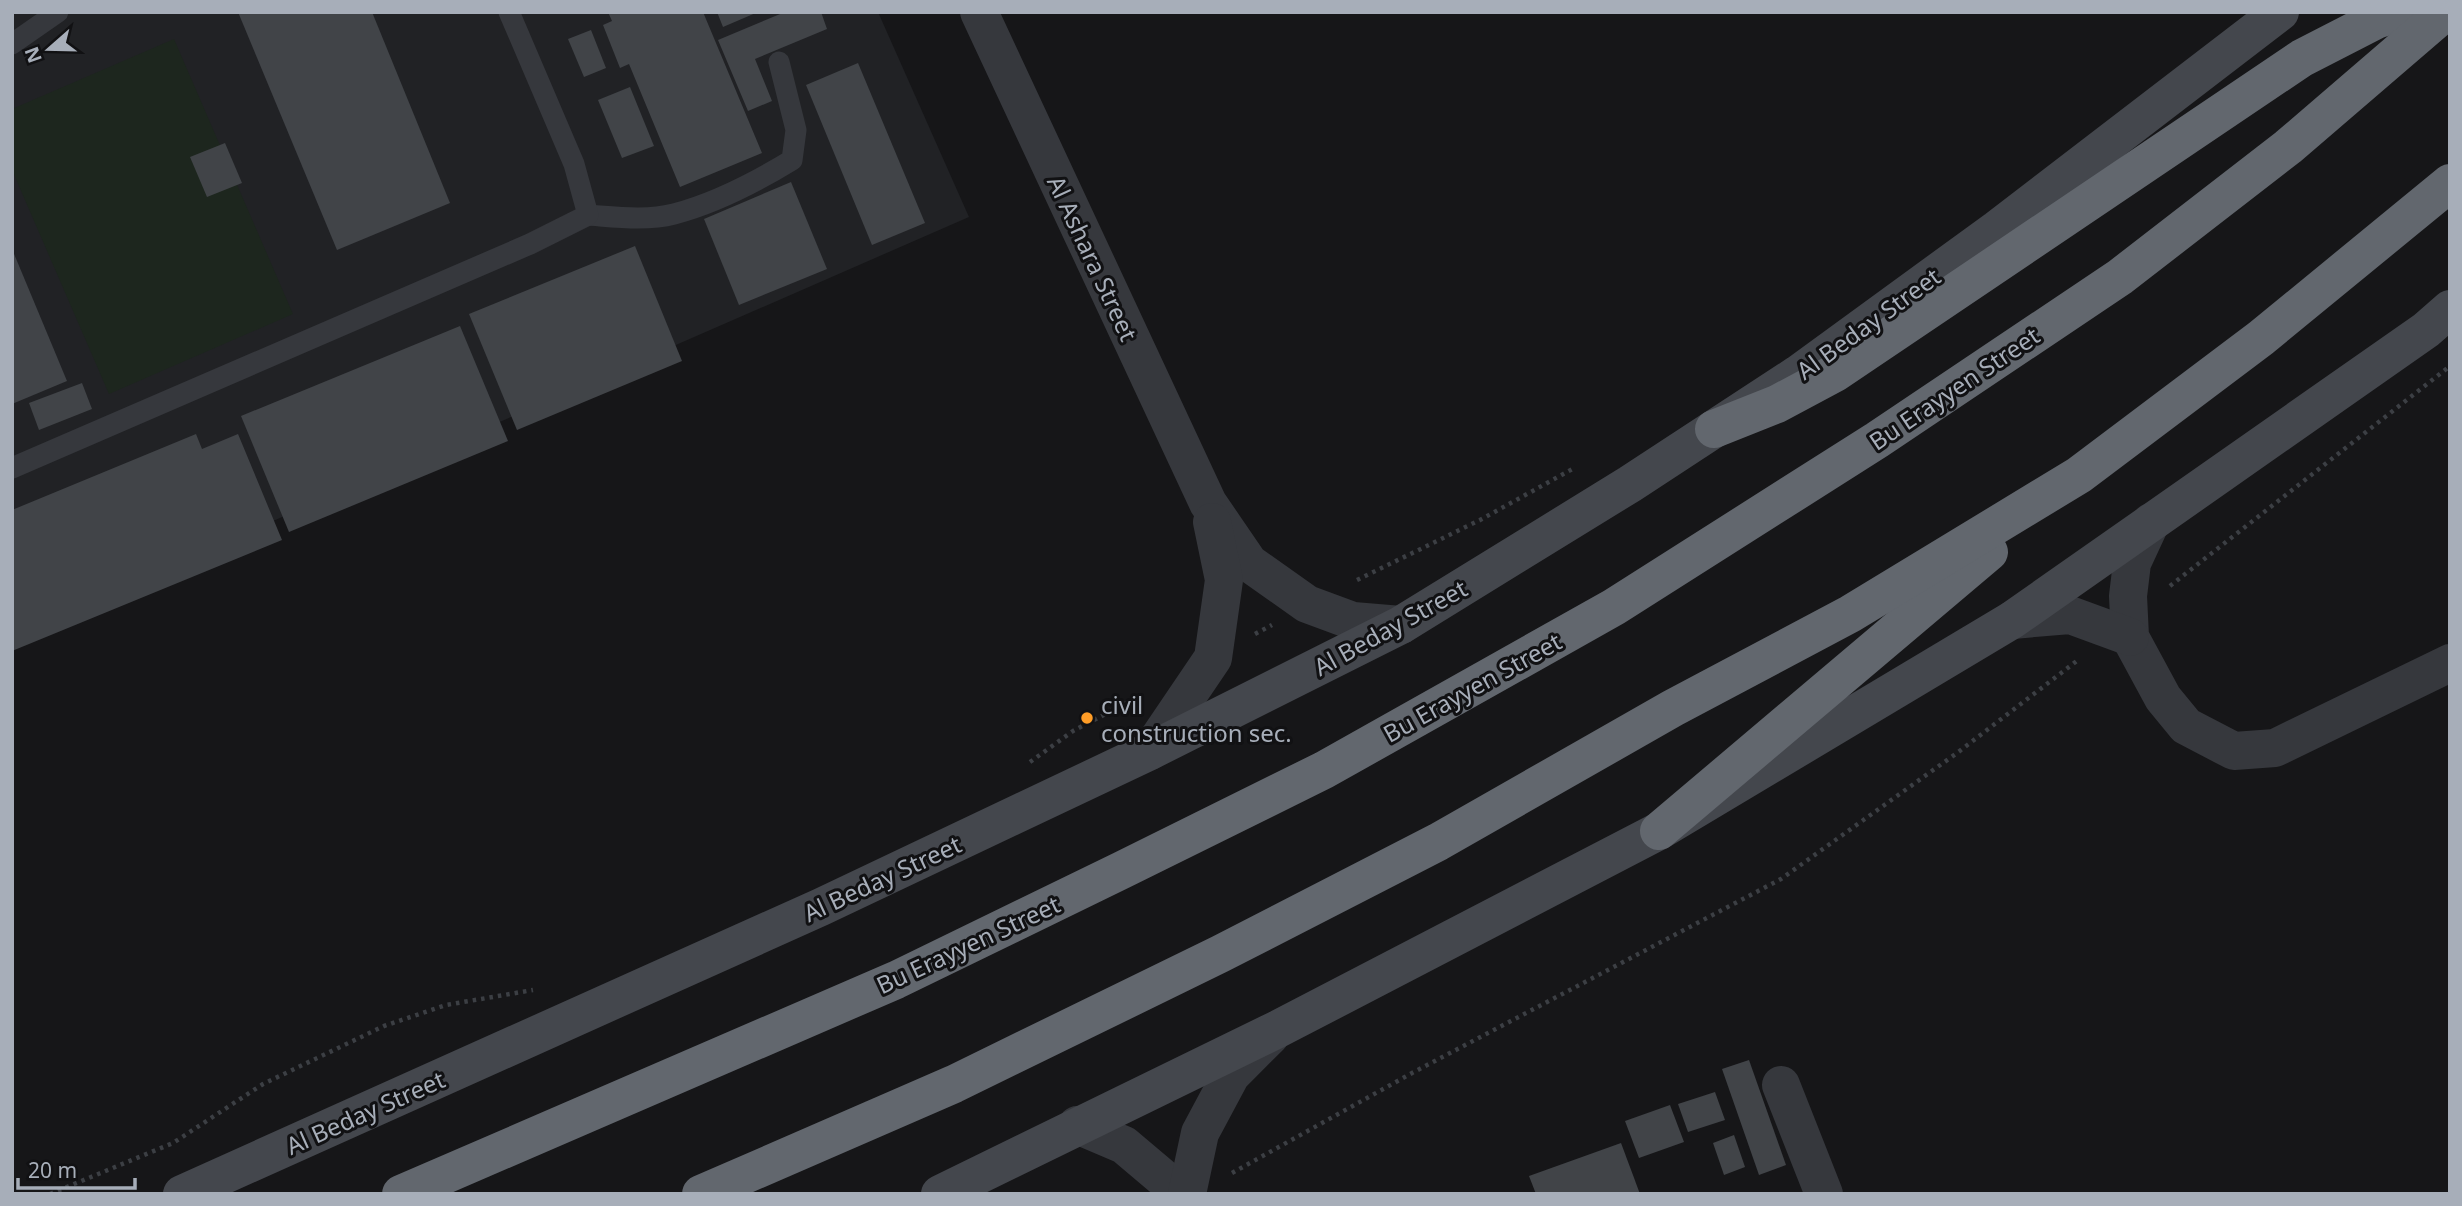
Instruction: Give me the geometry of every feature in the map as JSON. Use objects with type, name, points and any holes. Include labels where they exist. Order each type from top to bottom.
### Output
[{"type":"highway","points":[[1714,429],[1777,404],[1835,373],[2302,58],[2376,20],[2400,12]]},
{"type":"highway","name":"Bu Erayyen Street","points":[[401,1194],[895,980],[984,937],[1324,770],[1614,607],[1877,440],[2120,277],[2288,147],[2445,12]]},
{"type":"highway","points":[[1659,831],[2079,475],[2261,338],[2450,183]]},
{"type":"highway","points":[[701,1194],[954,1084],[1438,842],[1673,708],[1850,614],[2079,475]]},
{"type":"main road","name":"Al Beday Street","points":[[182,1194],[821,907],[1150,751],[1401,625],[1798,374],[1975,245],[2280,12]]},
{"type":"main road","points":[[940,1194],[1278,1029],[1659,831],[2012,620],[2426,330],[2450,309]]},
{"type":"street","name":"Al Ashara Street","points":[[979,12],[1208,503],[1249,563],[1307,604],[1353,621],[1401,625]]},
{"type":"street","name":"Al Ashara Street","points":[[1150,751],[1213,658],[1224,580],[1208,503]]},
{"type":"street","points":[[2151,523],[2132,563],[2128,596],[2130,637],[2163,698],[2186,726],[2234,751],[2275,748],[2450,663]]},
{"type":"street","points":[[2012,620],[2070,615],[2130,637]]},
{"type":"street","points":[[1077,1125],[1124,1145],[1185,1194],[1199,1133],[1231,1075],[1278,1029]]},
{"type":"street","points":[[1781,1085],[1824,1194]]},
{"type":"lane","points":[[509,12],[574,164],[588,215]]},
{"type":"lane","points":[[12,44],[51,15]]},
{"type":"lane","points":[[12,468],[530,244],[588,215],[640,218],[673,215],[740,188],[792,160],[796,130],[779,62]]},
{"type":"path","points":[[2168,587],[2450,366]]},
{"type":"path","points":[[1230,1174],[1412,1073],[1781,879],[1956,753],[2101,642],[2130,637]]},
{"type":"shaded area","points":[[12,12],[878,12],[969,217],[12,635]]},
{"type":"shaded area","points":[[174,39],[293,314],[109,394],[12,170],[12,109]]},
{"type":"building","points":[[238,12],[372,12],[450,203],[337,250]]},
{"type":"building","points":[[608,12],[703,12],[762,153],[680,187],[629,64],[620,68],[603,25],[612,21]]},
{"type":"building","points":[[717,12],[758,12],[723,27]]},
{"type":"building","points":[[785,12],[821,12],[827,29],[755,59],[772,101],[748,111],[718,40]]},
{"type":"building","points":[[591,30],[606,68],[584,77],[568,39]]},
{"type":"building","points":[[858,63],[925,223],[872,245],[806,85]]},
{"type":"building","points":[[630,87],[654,146],[622,158],[598,100]]},
{"type":"building","points":[[225,143],[242,183],[207,197],[190,157]]},
{"type":"building","points":[[791,182],[827,269],[739,305],[704,219]]},
{"type":"building","points":[[635,246],[682,361],[517,430],[469,314]]},
{"type":"building","points":[[12,249],[67,381],[12,404]]},
{"type":"building","points":[[460,326],[508,441],[289,532],[241,416]]},
{"type":"building","points":[[82,383],[92,409],[39,430],[29,403]]},
{"type":"building","points":[[196,434],[202,449],[238,434],[282,540],[12,651],[12,510]]},
{"type":"building","points":[[1749,1060],[1786,1165],[1759,1175],[1722,1069]]},
{"type":"building","points":[[1715,1092],[1725,1120],[1688,1132],[1678,1104]]},
{"type":"building","points":[[1670,1105],[1684,1142],[1639,1158],[1625,1121]]},
{"type":"building","points":[[1734,1135],[1745,1167],[1724,1175],[1713,1143]]},
{"type":"building","points":[[1621,1143],[1640,1194],[1536,1194],[1529,1176]]},
{"type":"place","name":"civil construction sec.","points":[[1087,718]]}]
